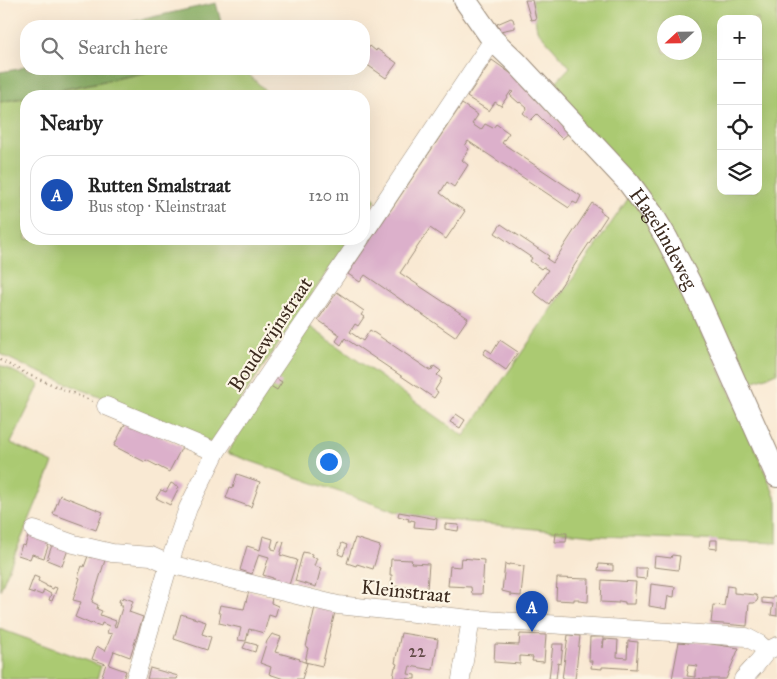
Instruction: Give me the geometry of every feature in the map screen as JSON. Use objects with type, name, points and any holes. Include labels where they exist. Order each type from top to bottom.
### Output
[{"type":"street","name":"Hagelindeweg","points":[[465,0],[493,40],[516,62],[629,183],[652,214],[696,296],[777,476]]},
{"type":"street","points":[[370,224],[493,40]]},
{"type":"street","name":"Boudewijnstraat","points":[[135,679],[188,508],[216,452],[356,245]]},
{"type":"street","points":[[106,406],[216,452]]},
{"type":"street","name":"Kleinstraat","points":[[34,530],[74,544],[112,553],[151,556],[170,564],[338,605],[471,619],[746,637],[772,649]]},
{"type":"street","points":[[461,679],[471,619]]},
{"type":"street","points":[[743,679],[772,649]]},
{"type":"path","points":[[0,360],[30,375],[106,406]]},
{"type":"green space","points":[[532,0],[777,0],[777,373],[744,385],[703,290],[551,87],[570,67],[537,30]]},
{"type":"green space","points":[[216,3],[220,20],[139,20]]},
{"type":"green space","points":[[19,69],[20,75],[133,75],[59,90],[20,90],[20,98],[0,102],[0,72]]},
{"type":"green space","points":[[134,75],[249,75],[265,90],[62,90]]},
{"type":"green space","points":[[20,99],[20,245],[346,245],[211,443],[0,354],[0,102]]},
{"type":"green space","points":[[370,194],[376,200],[370,209]]},
{"type":"green space","points":[[630,196],[660,242],[745,424],[777,501],[777,543],[602,536],[439,519],[400,513],[227,453],[309,326],[464,436]]},
{"type":"green space","points":[[0,365],[40,384],[11,443],[53,463],[0,590]]},
{"type":"green space","points":[[0,629],[101,666],[97,679],[0,679]]},
{"type":"building","points":[[525,0],[532,0],[536,19],[531,20]]},
{"type":"building","points":[[511,18],[515,28],[500,31],[497,24]]},
{"type":"building","points":[[370,46],[397,63],[386,78],[370,67]]},
{"type":"building","points":[[492,60],[513,75],[570,132],[562,139],[537,114],[531,120],[523,113],[527,108],[510,95],[513,92],[511,91],[501,106],[495,102],[489,111],[467,97]]},
{"type":"building","points":[[462,104],[478,115],[472,124],[481,130],[485,124],[493,128],[496,124],[509,133],[502,143],[581,196],[577,204],[573,202],[569,208],[468,141],[465,146],[469,149],[462,160],[468,165],[454,187],[447,182],[440,193],[465,211],[446,239],[430,228],[400,273],[468,318],[455,337],[365,275],[360,282],[348,274],[367,245],[370,245],[370,241]]},
{"type":"building","points":[[592,203],[607,216],[549,304],[533,292],[548,270],[543,267],[541,269],[530,261],[532,258],[495,233],[501,224],[549,256],[547,259],[553,263]]},
{"type":"building","points":[[337,292],[364,311],[361,315],[364,317],[358,326],[355,324],[350,332],[363,341],[370,330],[431,371],[434,366],[441,371],[437,375],[442,379],[435,390],[438,392],[434,398],[345,338],[341,345],[336,341],[340,335],[318,320]]},
{"type":"building","points":[[500,340],[518,352],[506,370],[483,354],[486,349],[492,353]]},
{"type":"building","points":[[274,377],[282,382],[277,390],[269,385]]},
{"type":"building","points":[[456,414],[465,420],[460,428],[450,422]]},
{"type":"building","points":[[127,420],[182,447],[169,472],[114,446]]},
{"type":"building","points":[[237,474],[260,482],[251,507],[226,498],[230,487],[233,488]]},
{"type":"building","points":[[171,483],[179,487],[170,505],[156,498],[161,490],[166,492]]},
{"type":"building","points":[[60,495],[103,512],[96,530],[53,514]]},
{"type":"building","points":[[399,512],[437,519],[436,529],[414,527],[415,521],[408,521],[409,519],[398,516]]},
{"type":"building","points":[[445,524],[459,525],[458,531],[445,529]]},
{"type":"building","points":[[29,533],[50,541],[44,558],[32,554],[30,559],[18,555],[22,545],[25,546]]},
{"type":"building","points":[[556,533],[567,533],[566,542],[555,542]]},
{"type":"building","points":[[263,536],[273,539],[272,549],[276,550],[279,541],[284,542],[280,555],[297,560],[289,585],[263,575],[269,557],[259,554],[252,574],[240,570],[247,546],[260,550]]},
{"type":"building","points":[[355,538],[380,546],[373,569],[347,563]]},
{"type":"building","points":[[710,540],[717,540],[717,549],[709,548]]},
{"type":"building","points":[[53,542],[69,547],[62,566],[47,560]]},
{"type":"building","points":[[342,543],[347,545],[343,556],[338,554]]},
{"type":"building","points":[[303,552],[312,554],[311,557],[317,558],[314,566],[321,568],[316,587],[295,581]]},
{"type":"building","points":[[94,553],[106,557],[92,602],[98,605],[97,609],[102,611],[100,615],[116,621],[114,626],[116,627],[123,605],[120,605],[121,602],[119,602],[120,598],[122,599],[123,597],[133,601],[129,612],[143,617],[130,657],[114,651],[109,665],[126,671],[123,679],[101,678],[106,664],[92,659],[97,646],[105,651],[112,634],[107,633],[109,626],[102,623],[101,626],[91,624],[75,617],[81,602],[73,600],[80,578],[78,577],[88,556],[92,558]]},
{"type":"building","points":[[672,555],[680,556],[678,570],[654,567],[655,556],[671,558]]},
{"type":"building","points":[[461,558],[484,560],[482,594],[472,594],[471,587],[448,586],[450,566],[460,567]]},
{"type":"building","points":[[391,559],[412,560],[411,563],[429,564],[427,589],[391,586]]},
{"type":"building","points":[[505,564],[524,566],[521,596],[510,595],[510,593],[502,591]]},
{"type":"building","points":[[599,564],[613,565],[613,571],[598,570]]},
{"type":"building","points":[[636,568],[647,568],[646,579],[636,578]]},
{"type":"building","points":[[34,576],[39,578],[38,581],[46,586],[53,589],[54,587],[57,588],[52,601],[49,600],[51,594],[44,590],[42,595],[28,592]]},
{"type":"building","points":[[557,578],[589,579],[588,602],[579,601],[579,599],[574,599],[574,601],[556,600]]},
{"type":"building","points":[[602,580],[636,582],[634,604],[625,604],[625,602],[619,601],[619,603],[601,602]]},
{"type":"building","points":[[651,584],[675,587],[674,597],[668,596],[666,609],[649,606]]},
{"type":"building","points":[[727,586],[734,587],[734,593],[756,595],[758,598],[754,603],[749,603],[747,626],[711,623],[713,605],[724,606]]},
{"type":"building","points":[[249,591],[272,598],[271,603],[278,606],[275,617],[269,615],[264,633],[249,629],[246,641],[238,640],[241,628],[219,623],[221,613],[218,613],[220,605],[244,609]]},
{"type":"building","points":[[773,596],[777,596],[777,616],[771,615],[773,604],[762,603],[762,598],[773,599]]},
{"type":"building","points":[[315,607],[335,612],[322,666],[305,662],[308,648],[306,647]]},
{"type":"building","points":[[181,614],[206,622],[202,634],[211,637],[207,650],[174,639]]},
{"type":"building","points":[[401,633],[438,639],[433,670],[410,666],[408,674],[415,675],[415,679],[393,678]]},
{"type":"building","points":[[272,634],[281,637],[275,652],[300,659],[307,663],[302,679],[284,679],[269,674],[271,667],[260,663],[267,641]]},
{"type":"building","points":[[520,634],[546,635],[544,662],[532,661],[533,657],[520,656],[520,664],[494,662],[495,644],[519,645]]},
{"type":"building","points":[[568,635],[580,636],[575,679],[562,679]]},
{"type":"building","points":[[590,637],[603,637],[603,648],[604,639],[618,640],[617,657],[627,658],[628,641],[638,642],[636,669],[591,668],[592,661],[589,661]]},
{"type":"building","points":[[690,641],[739,648],[726,679],[672,679],[679,642],[689,643]],"holes":[[[688,665],[698,666],[695,671],[695,677],[687,676]]]},
{"type":"building","points":[[246,642],[257,645],[255,652],[243,648]]},
{"type":"building","points":[[553,644],[563,644],[561,664],[558,663],[556,679],[549,679]]},
{"type":"building","points":[[150,668],[178,676],[177,679],[147,679]]},
{"type":"place","name":"Rutten Smalstraat","points":[[532,632]]}]
